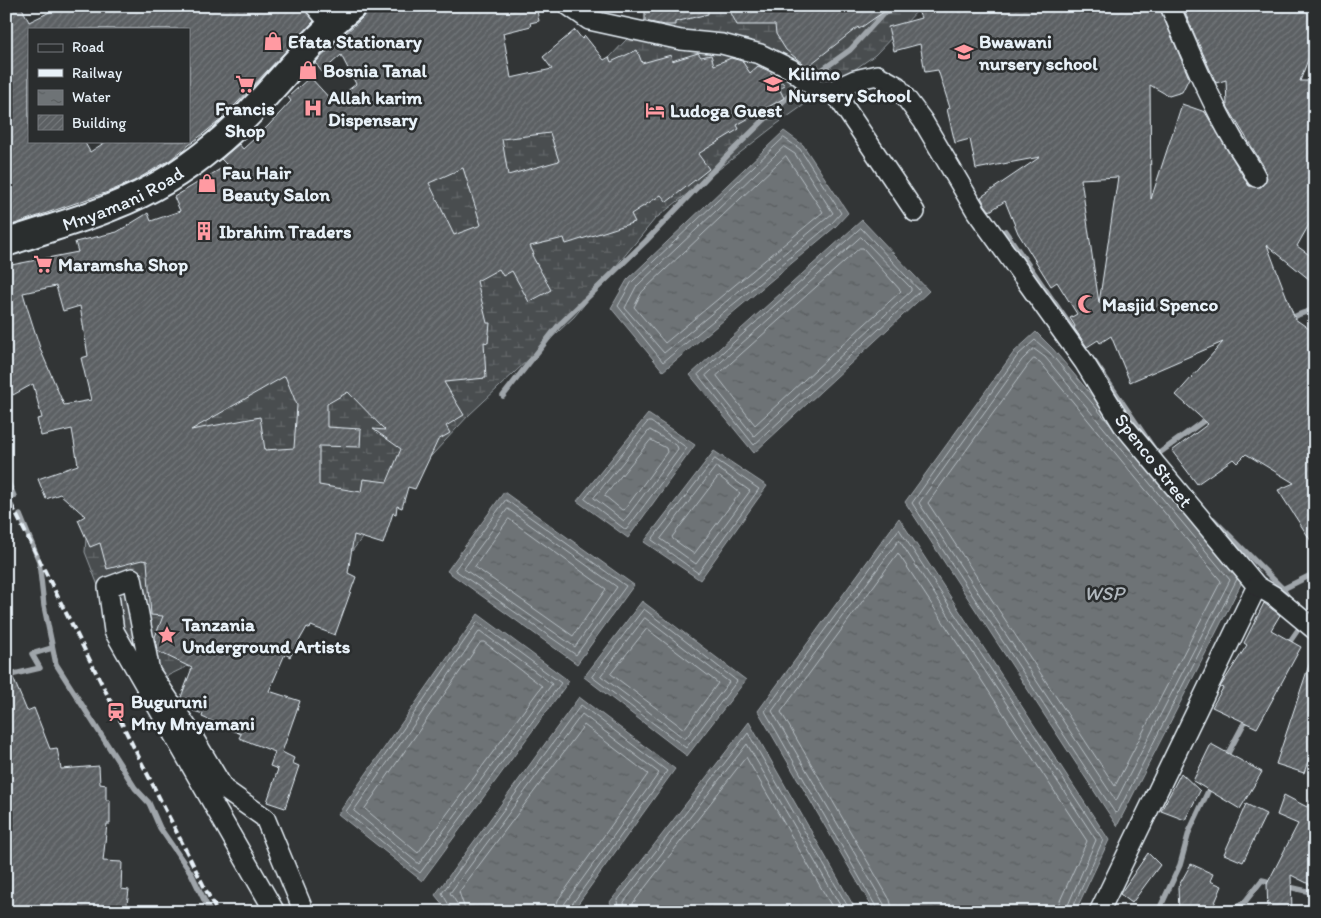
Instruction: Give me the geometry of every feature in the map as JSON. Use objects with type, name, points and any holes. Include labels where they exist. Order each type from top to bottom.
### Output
[{"type":"street","name":"Mnyamani Road","points":[[6,243],[114,206],[170,179],[215,146],[256,105],[323,15],[353,6]]},
{"type":"street","points":[[569,6],[589,20],[681,40],[722,44],[760,54],[790,69],[819,90],[833,90],[915,212]]},
{"type":"street","points":[[1170,6],[1209,92],[1235,142],[1247,157],[1256,177]]},
{"type":"street","name":"Spenco Street","points":[[833,90],[856,80],[877,75],[897,86],[923,121],[976,211],[1084,362],[1123,425],[1257,586],[1274,596],[1315,630]]},
{"type":"street","points":[[275,912],[114,631],[108,586],[132,578],[150,672],[187,727],[224,789],[265,818],[304,912]]},
{"type":"street","points":[[1099,912],[1257,586]]},
{"type":"green space","points":[[658,6],[922,6],[875,55],[777,124],[655,219],[574,317],[469,415],[396,494],[308,608],[165,677],[164,681],[111,619],[85,552],[92,451],[210,286],[535,119],[610,57]]},
{"type":"water","points":[[784,131],[803,145],[848,213],[835,227],[663,371],[611,308],[627,280]]},
{"type":"water","points":[[862,220],[929,291],[754,453],[690,375]]},
{"type":"water","name":"WSP","points":[[1036,332],[1053,349],[1244,578],[1117,826],[905,502],[1014,352]]},
{"type":"water","points":[[648,414],[695,445],[628,538],[577,501]]},
{"type":"water","points":[[714,451],[767,486],[700,580],[644,542]]},
{"type":"water","points":[[504,492],[634,585],[577,664],[447,571]]},
{"type":"water","points":[[899,518],[1109,840],[1075,912],[875,912],[758,711]]},
{"type":"water","points":[[642,601],[746,680],[687,756],[584,677]]},
{"type":"water","points":[[478,614],[569,681],[422,881],[338,814]]},
{"type":"water","points":[[579,697],[675,769],[572,912],[449,912],[435,895]]},
{"type":"water","points":[[749,722],[857,912],[615,912],[610,902]]},
{"type":"building","points":[[6,6],[21,6],[29,22],[62,6],[302,6],[314,21],[222,119],[170,160],[134,181],[108,192],[6,227],[6,91],[12,89],[6,74]]},
{"type":"building","points":[[375,6],[536,6],[539,21],[530,23],[531,26],[503,33],[511,78],[552,69],[543,57],[575,30],[582,39],[585,36],[604,60],[609,57],[611,62],[637,50],[642,63],[671,55],[672,61],[698,53],[701,57],[711,55],[714,65],[731,58],[742,61],[750,73],[758,66],[769,71],[785,85],[779,88],[784,98],[737,125],[739,129],[698,154],[709,169],[667,202],[661,195],[631,214],[635,222],[566,244],[564,238],[530,246],[534,254],[532,255],[551,290],[529,302],[512,271],[503,276],[499,269],[477,281],[487,323],[490,323],[488,343],[484,342],[486,378],[444,382],[464,415],[446,426],[450,433],[438,440],[415,489],[408,487],[402,508],[397,506],[396,514],[393,513],[383,544],[354,535],[348,573],[356,577],[335,635],[311,626],[310,629],[307,627],[290,657],[285,654],[269,691],[300,701],[282,752],[294,758],[292,763],[299,766],[285,808],[267,802],[278,769],[270,766],[275,752],[239,738],[241,734],[202,717],[203,714],[188,709],[181,697],[192,668],[157,651],[155,637],[163,616],[151,615],[147,561],[142,560],[107,569],[100,543],[90,547],[78,520],[85,516],[60,494],[46,499],[38,479],[78,465],[72,429],[41,436],[37,419],[42,418],[33,384],[13,395],[6,382],[6,266],[78,252],[75,242],[117,232],[148,213],[151,221],[180,211],[174,197],[227,165],[221,159],[239,144],[243,149],[268,126],[291,101],[288,97],[310,77],[333,102],[356,84],[341,55],[322,72],[315,63],[363,17],[367,10]],"holes":[[[550,133],[559,161],[508,175],[502,139]],[[463,168],[481,225],[454,235],[429,183]],[[56,286],[63,311],[80,306],[88,356],[81,358],[91,400],[64,405],[41,351],[23,293]],[[285,376],[297,405],[294,448],[265,450],[260,417],[191,430]],[[348,392],[385,430],[373,429],[401,449],[387,482],[363,479],[361,492],[319,485],[319,446],[360,447],[361,429],[327,427],[327,404]]]},
{"type":"building","points":[[740,6],[892,6],[859,29],[858,27],[807,67],[786,50],[776,34],[775,25],[737,25],[730,11]]},
{"type":"building","points":[[930,6],[957,6],[958,12],[997,8],[996,6],[1159,6],[1189,78],[1182,92],[1169,96],[1150,85],[1151,199],[1182,104],[1205,112],[1249,186],[1261,187],[1267,178],[1264,167],[1227,106],[1226,80],[1216,83],[1182,6],[1315,6],[1315,26],[1309,48],[1312,49],[1300,81],[1315,81],[1315,225],[1310,223],[1297,246],[1315,259],[1315,284],[1267,245],[1295,319],[1315,333],[1315,547],[1278,490],[1294,483],[1246,454],[1237,463],[1233,459],[1197,484],[1172,451],[1208,424],[1176,395],[1223,342],[1130,382],[1111,336],[1100,343],[1098,340],[1087,347],[1074,328],[1075,326],[1070,318],[1077,314],[1057,282],[1051,286],[1018,233],[1005,201],[990,211],[981,197],[1040,157],[976,169],[970,139],[955,143],[947,109],[950,108],[938,70],[925,72],[920,44],[894,51],[888,27],[921,18],[918,11]],"holes":[[[1118,177],[1099,303],[1081,179]]]},
{"type":"building","points":[[645,8],[708,8],[708,14],[675,22],[675,25],[664,25],[645,21]]},
{"type":"building","points":[[1264,603],[1280,615],[1271,630],[1301,647],[1257,728],[1212,707],[1223,688],[1220,687],[1247,645],[1244,643]]},
{"type":"building","points":[[1312,656],[1315,657],[1315,741],[1304,773],[1276,764]]},
{"type":"building","points":[[6,661],[27,711],[34,708],[50,749],[57,748],[61,769],[99,766],[100,784],[106,785],[106,800],[110,800],[110,824],[107,824],[103,861],[122,862],[121,889],[129,890],[126,912],[9,912],[6,864]]},
{"type":"building","points":[[1211,744],[1262,772],[1240,809],[1193,781]]},
{"type":"building","points":[[1181,773],[1200,791],[1185,820],[1161,811]]},
{"type":"building","points":[[1315,791],[1315,887],[1291,875],[1292,912],[1268,912],[1267,884],[1298,824],[1277,815],[1284,795],[1307,807]]},
{"type":"building","points":[[1246,804],[1266,814],[1243,862],[1224,854]]},
{"type":"building","points":[[1148,853],[1160,865],[1132,903],[1120,894]]},
{"type":"building","points":[[1191,864],[1213,874],[1210,881],[1222,886],[1211,912],[1179,912],[1178,887]]},
{"type":"waterway","points":[[815,75],[850,50],[884,13],[907,6]]},
{"type":"waterway","points":[[6,78],[7,81],[15,78]]},
{"type":"waterway","points":[[503,396],[558,326],[646,241],[726,157],[799,86]]},
{"type":"waterway","points":[[1005,231],[1081,341]]},
{"type":"waterway","points":[[1290,321],[1315,307]]},
{"type":"waterway","points":[[1094,361],[1154,449]]},
{"type":"waterway","points":[[1158,454],[1209,417]]},
{"type":"waterway","points":[[6,478],[14,496]]},
{"type":"waterway","points":[[20,515],[39,561],[44,606],[56,664],[135,788],[149,803],[160,828],[191,873],[210,912]]},
{"type":"waterway","points":[[1213,519],[1283,589],[1289,599]]},
{"type":"waterway","points":[[1283,589],[1315,573]]},
{"type":"waterway","points":[[1286,647],[1302,624]]},
{"type":"waterway","points":[[6,676],[40,668],[32,654],[52,648]]},
{"type":"waterway","points":[[1225,759],[1248,716]]},
{"type":"waterway","points":[[1158,912],[1180,865],[1189,832],[1211,785]]},
{"type":"waterway","points":[[1228,912],[1244,903],[1262,880],[1274,883]]},
{"type":"waterway","points":[[1285,886],[1315,893]]},
{"type":"railway","points":[[6,494],[217,912]]},
{"type":"place","name":"Efata Stationary","points":[[273,41]]},
{"type":"place","name":"Bwawani nursery school","points":[[964,52]]},
{"type":"place","name":"Bosnia Tanal","points":[[308,70]]},
{"type":"place","name":"Francis Shop","points":[[245,84]]},
{"type":"place","name":"Kilimo Nursery School","points":[[773,84]]},
{"type":"place","name":"Allah karim Dispensary","points":[[313,108]]},
{"type":"place","name":"Ludoga Guest","points":[[655,110]]},
{"type":"place","name":"Fau Hair Beauty Salon","points":[[207,183]]},
{"type":"place","name":"Ibrahim Traders","points":[[204,231]]},
{"type":"place","name":"Maramsha Shop","points":[[43,264]]},
{"type":"place","name":"Masjid Spenco","points":[[1087,304]]},
{"type":"place","name":"Tanzania Underground Artists","points":[[167,635]]},
{"type":"place","name":"Buguruni Mny Mnyamani","points":[[116,712]]}]
